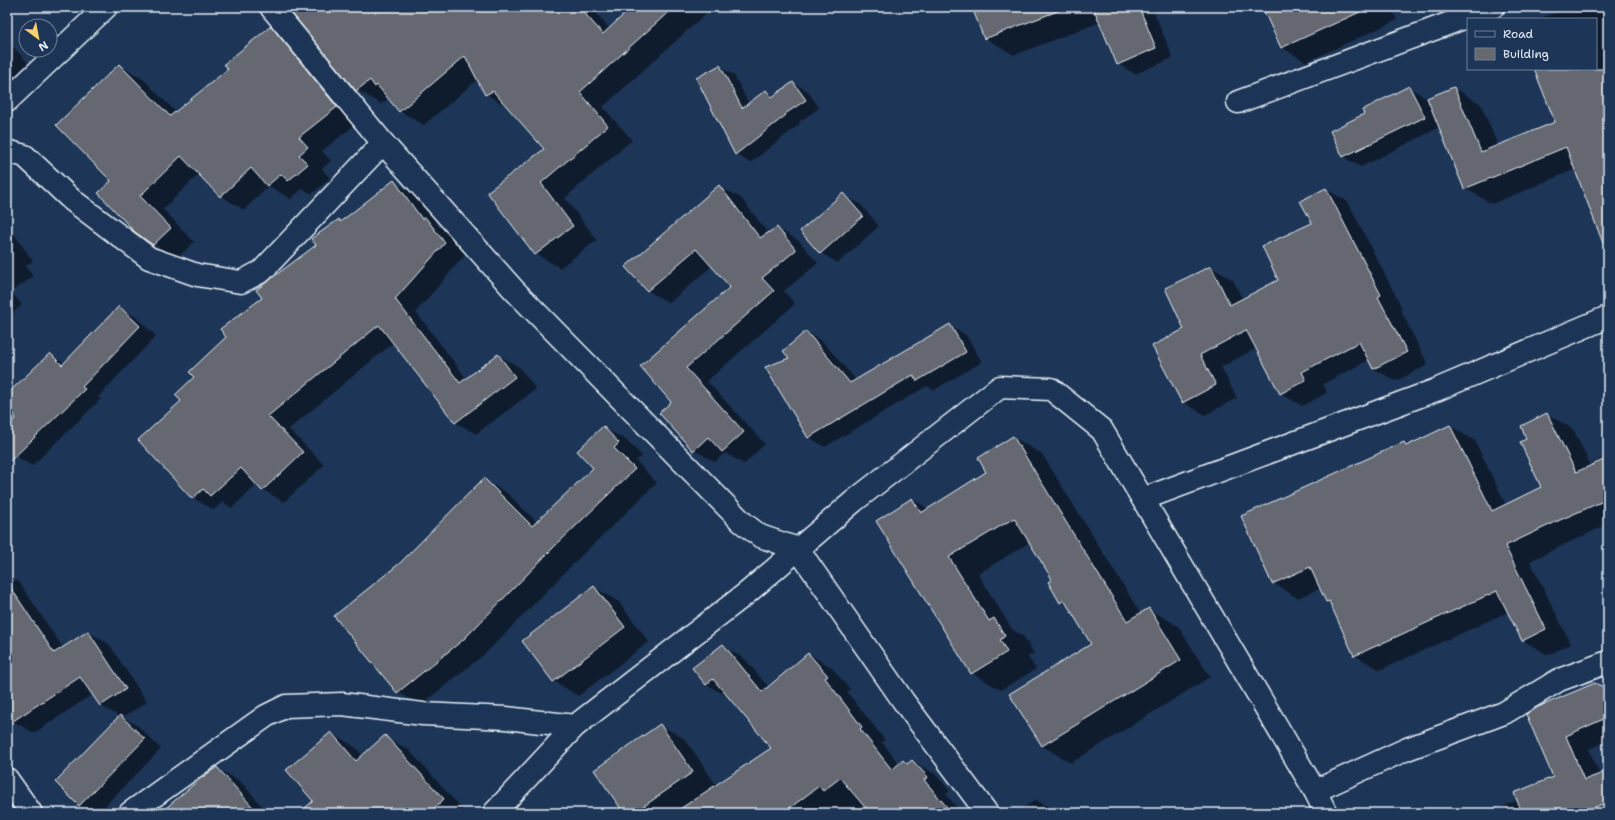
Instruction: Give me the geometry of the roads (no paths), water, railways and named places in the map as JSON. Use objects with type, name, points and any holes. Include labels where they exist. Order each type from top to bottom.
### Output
[{"type":"street","points":[[7,101],[106,7]]},
{"type":"street","points":[[270,7],[383,143],[514,290],[742,522],[760,536],[798,549],[904,702],[987,813]]},
{"type":"street","points":[[1238,102],[1493,7]]},
{"type":"street","points":[[7,151],[25,156],[72,200],[149,258],[197,274],[241,282],[262,271],[383,143]]},
{"type":"street","points":[[1143,499],[1436,390],[1608,316]]},
{"type":"street","points":[[494,813],[575,726],[747,593],[854,502],[1000,387],[1051,389],[1102,430],[1315,791],[1326,813]]},
{"type":"street","points":[[1315,791],[1407,749],[1504,713],[1559,680],[1608,662]]},
{"type":"street","points":[[130,813],[266,716],[286,706],[342,704],[423,714],[506,718],[575,726]]},
{"type":"street","points":[[7,779],[31,813]]}]
